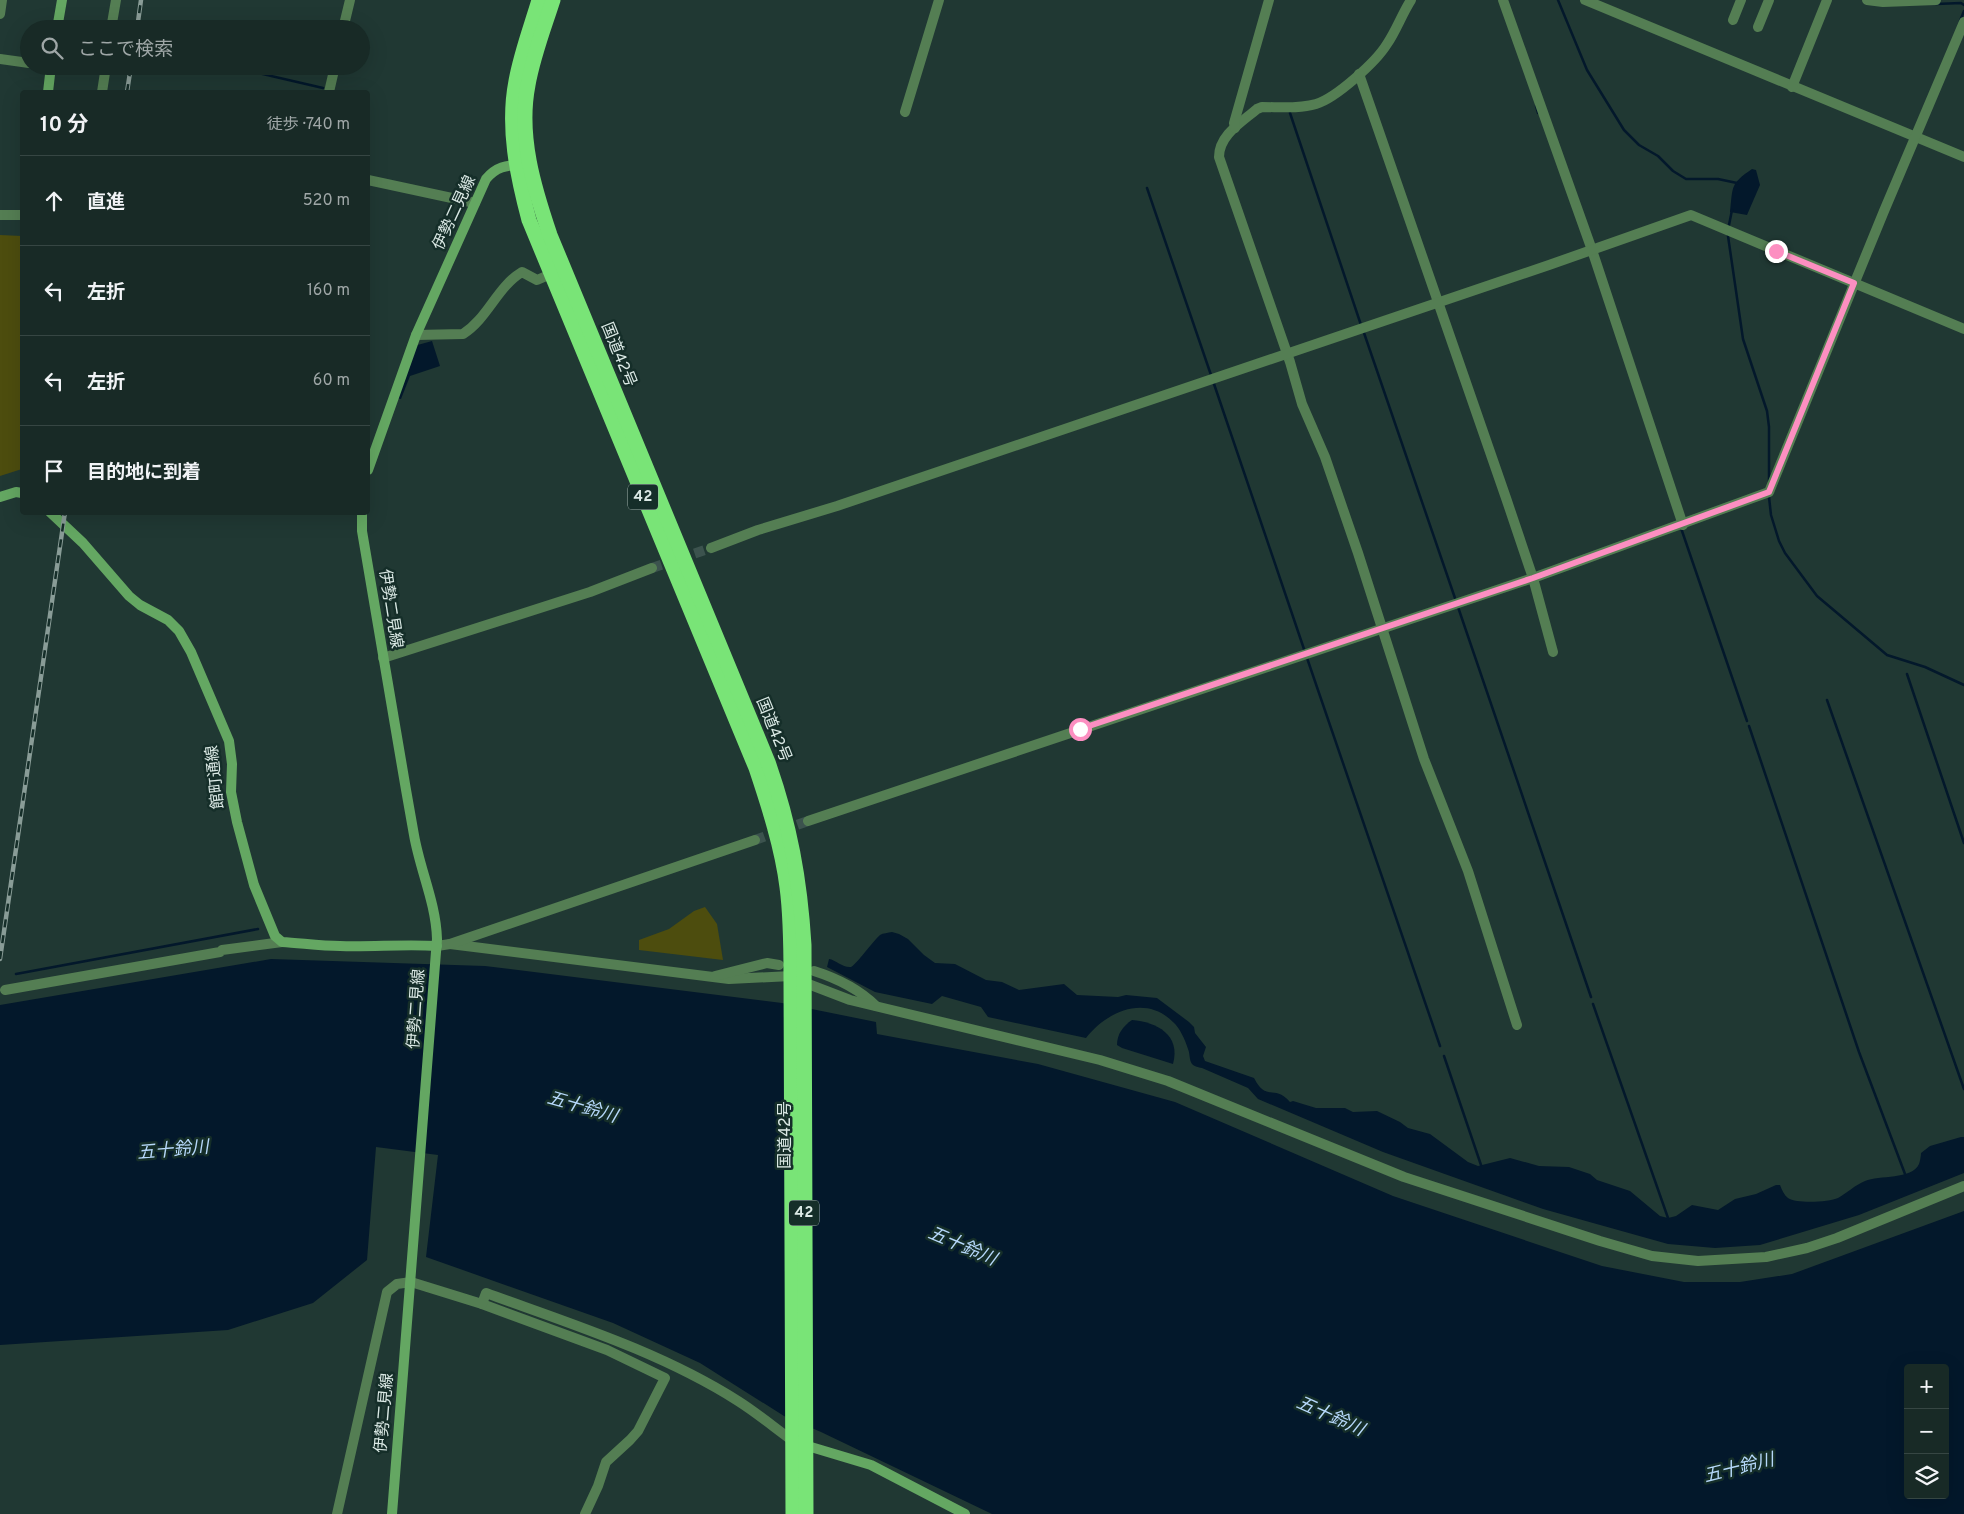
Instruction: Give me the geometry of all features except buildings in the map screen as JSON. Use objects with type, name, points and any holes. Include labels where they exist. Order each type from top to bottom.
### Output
[{"type":"highway","name":"国道42号","points":[[539,0],[522,57],[514,97],[513,129],[524,166],[550,235],[780,796],[798,877],[804,945],[800,983],[799,1437],[793,1514]]},
{"type":"highway","name":"国道42号","points":[[553,0],[528,85],[524,166],[519,181],[529,220],[756,768],[781,852],[800,983]]},
{"type":"highway","name":"国道42号","points":[[799,1437],[806,1514]]},
{"type":"main road","points":[[59,20],[62,0]]},
{"type":"main road","points":[[48,90],[50,75]]},
{"type":"main road","name":"伊勢二見線","points":[[370,464],[416,335],[486,179],[491,172],[502,166],[524,166]]},
{"type":"main road","points":[[0,497],[20,493]]},
{"type":"main road","name":"館町通線","points":[[53,515],[83,543],[129,596],[140,605],[168,620],[179,631],[191,652],[229,741],[232,764],[231,792],[236,822],[254,885],[275,936],[282,942]]},
{"type":"main road","name":"伊勢二見線","points":[[362,515],[362,531],[383,658],[418,853],[437,927],[420,1170],[392,1514]]},
{"type":"main road","points":[[282,942],[338,946],[388,946],[402,944],[437,946]]},
{"type":"main road","points":[[799,1437],[871,1466],[965,1514]]},
{"type":"street","points":[[0,12],[2,0]]},
{"type":"street","points":[[113,20],[116,0]]},
{"type":"street","points":[[345,20],[350,0]]},
{"type":"street","points":[[905,112],[939,0]]},
{"type":"street","points":[[1235,128],[1234,123],[1269,0]]},
{"type":"street","points":[[1411,0],[1386,45],[1359,74],[1330,97],[1318,103],[1300,107],[1262,107],[1257,109],[1226,135],[1221,144],[1219,157],[1287,354],[1302,404],[1325,457],[1424,759],[1468,871],[1517,1025]]},
{"type":"street","points":[[1503,0],[1592,250],[1682,525]]},
{"type":"street","points":[[1585,0],[1964,158]]},
{"type":"street","points":[[1733,20],[1741,0]]},
{"type":"street","points":[[1758,27],[1769,0]]},
{"type":"street","points":[[1792,86],[1827,0]]},
{"type":"street","points":[[1867,0],[1936,0]]},
{"type":"street","points":[[808,822],[1533,578],[1769,492],[1854,283],[1964,22]]},
{"type":"street","points":[[0,59],[20,62]]},
{"type":"street","points":[[1359,74],[1533,578],[1554,652]]},
{"type":"street","points":[[102,90],[105,75]]},
{"type":"street","points":[[328,90],[332,75]]},
{"type":"street","points":[[370,180],[475,203]]},
{"type":"street","points":[[0,215],[20,215]]},
{"type":"street","points":[[711,548],[758,530],[837,506],[1691,215],[1964,329]]},
{"type":"street","points":[[416,335],[463,334],[483,317],[508,282],[518,274],[522,272],[537,280],[551,274]]},
{"type":"street","points":[[383,658],[590,592],[652,568]]},
{"type":"street","points":[[437,946],[450,944],[755,840]]},
{"type":"street","points":[[5,990],[220,952],[222,950],[282,942]]},
{"type":"street","points":[[450,944],[729,979],[800,983],[838,981],[868,998],[876,1006]]},
{"type":"street","points":[[712,977],[767,963],[779,965]]},
{"type":"street","points":[[800,983],[850,1000],[1100,1060],[1168,1081],[1404,1177],[1652,1256],[1698,1261],[1766,1257],[1807,1248],[1964,1186]]},
{"type":"street","points":[[337,1514],[387,1292],[397,1284],[411,1282],[482,1304],[607,1350],[664,1378],[638,1431],[606,1462],[598,1486],[585,1514]]},
{"type":"street","points":[[482,1304],[486,1293],[624,1344],[670,1365],[738,1401],[799,1437]]},
{"type":"shaded area","points":[[0,235],[20,236],[20,470],[0,476]]},
{"type":"shaded area","points":[[705,907],[717,924],[723,960],[639,950],[639,940],[669,929],[694,911]]},
{"type":"water","points":[[1752,169],[1756,170],[1760,185],[1747,215],[1730,212],[1736,182]]},
{"type":"water","points":[[432,341],[440,366],[410,376],[401,399],[396,398],[414,346]]},
{"type":"water","points":[[892,932],[908,939],[935,963],[955,964],[986,980],[1002,982],[1019,990],[1064,984],[1077,995],[1118,997],[1126,995],[1157,998],[1194,1027],[1195,1033],[1206,1047],[1203,1056],[1205,1061],[1254,1078],[1263,1090],[1279,1094],[1290,1102],[1293,1101],[1316,1108],[1345,1108],[1353,1112],[1377,1111],[1408,1128],[1430,1134],[1468,1162],[1478,1166],[1510,1158],[1539,1166],[1569,1167],[1590,1174],[1597,1180],[1630,1191],[1660,1216],[1668,1218],[1676,1216],[1692,1205],[1718,1210],[1735,1199],[1756,1194],[1776,1185],[1780,1185],[1785,1195],[1792,1200],[1813,1202],[1838,1198],[1865,1181],[1910,1173],[1919,1164],[1921,1153],[1930,1146],[1961,1137],[1964,1137],[1964,1173],[1859,1215],[1760,1245],[1715,1248],[1668,1244],[1543,1209],[1383,1152],[1258,1099],[1248,1088],[1193,1065],[1178,1027],[1162,1014],[1150,1009],[1138,1008],[1115,1014],[1094,1029],[1086,1038],[988,1017],[981,1007],[942,996],[932,1004],[875,992],[827,967],[829,959],[851,967],[880,935]]},
{"type":"water","name":"五十鈴川","points":[[271,959],[485,966],[782,1003],[876,1022],[877,1034],[1038,1064],[1175,1102],[1393,1196],[1602,1266],[1684,1282],[1740,1282],[1792,1274],[1964,1211],[1964,1514],[992,1514],[784,1416],[700,1363],[613,1323],[426,1257],[438,1155],[376,1147],[367,1260],[313,1303],[228,1330],[0,1345],[0,1005]]},
{"type":"water","points":[[1132,1020],[1150,1024],[1165,1032],[1173,1045],[1175,1054],[1173,1064],[1117,1045],[1121,1031]]},
{"type":"waterway","points":[[1558,0],[1587,70],[1624,130],[1639,145],[1658,156],[1673,171],[1686,179],[1718,179],[1737,183]]},
{"type":"waterway","points":[[1936,4],[1961,3],[1964,5]]},
{"type":"waterway","points":[[1960,21],[1964,11]]},
{"type":"waterway","points":[[267,75],[323,88]]},
{"type":"waterway","points":[[1536,106],[1538,113]]},
{"type":"waterway","points":[[1290,113],[1361,325]]},
{"type":"waterway","points":[[1147,188],[1211,375]]},
{"type":"waterway","points":[[1729,225],[1732,210]]},
{"type":"waterway","points":[[1728,236],[1743,339],[1767,411],[1769,427],[1769,481]]},
{"type":"waterway","points":[[1363,330],[1456,601]]},
{"type":"waterway","points":[[1213,381],[1305,652]]},
{"type":"waterway","points":[[1769,497],[1771,515],[1779,541],[1785,553],[1817,596],[1887,655],[1925,667],[1964,685]]},
{"type":"waterway","points":[[1681,528],[1747,721]]},
{"type":"waterway","points":[[1458,607],[1591,997]]},
{"type":"waterway","points":[[1307,658],[1440,1046]]},
{"type":"waterway","points":[[1907,674],[1964,843]]},
{"type":"waterway","points":[[1827,700],[1964,1089]]},
{"type":"waterway","points":[[1749,726],[1859,1052],[1905,1174]]},
{"type":"waterway","points":[[16,974],[258,929]]},
{"type":"waterway","points":[[1593,1004],[1668,1218]]},
{"type":"waterway","points":[[1444,1056],[1481,1165]]},
{"type":"tunnel","points":[[652,568],[711,548]]},
{"type":"tunnel","points":[[755,840],[808,821]]},
{"type":"railway","points":[[138,20],[141,0]]},
{"type":"railway","points":[[127,90],[130,75]]},
{"type":"railway","points":[[0,959],[65,515]]},
{"type":"route","points":[[1080,729],[1533,578],[1769,492],[1854,283],[1776,251]]}]
